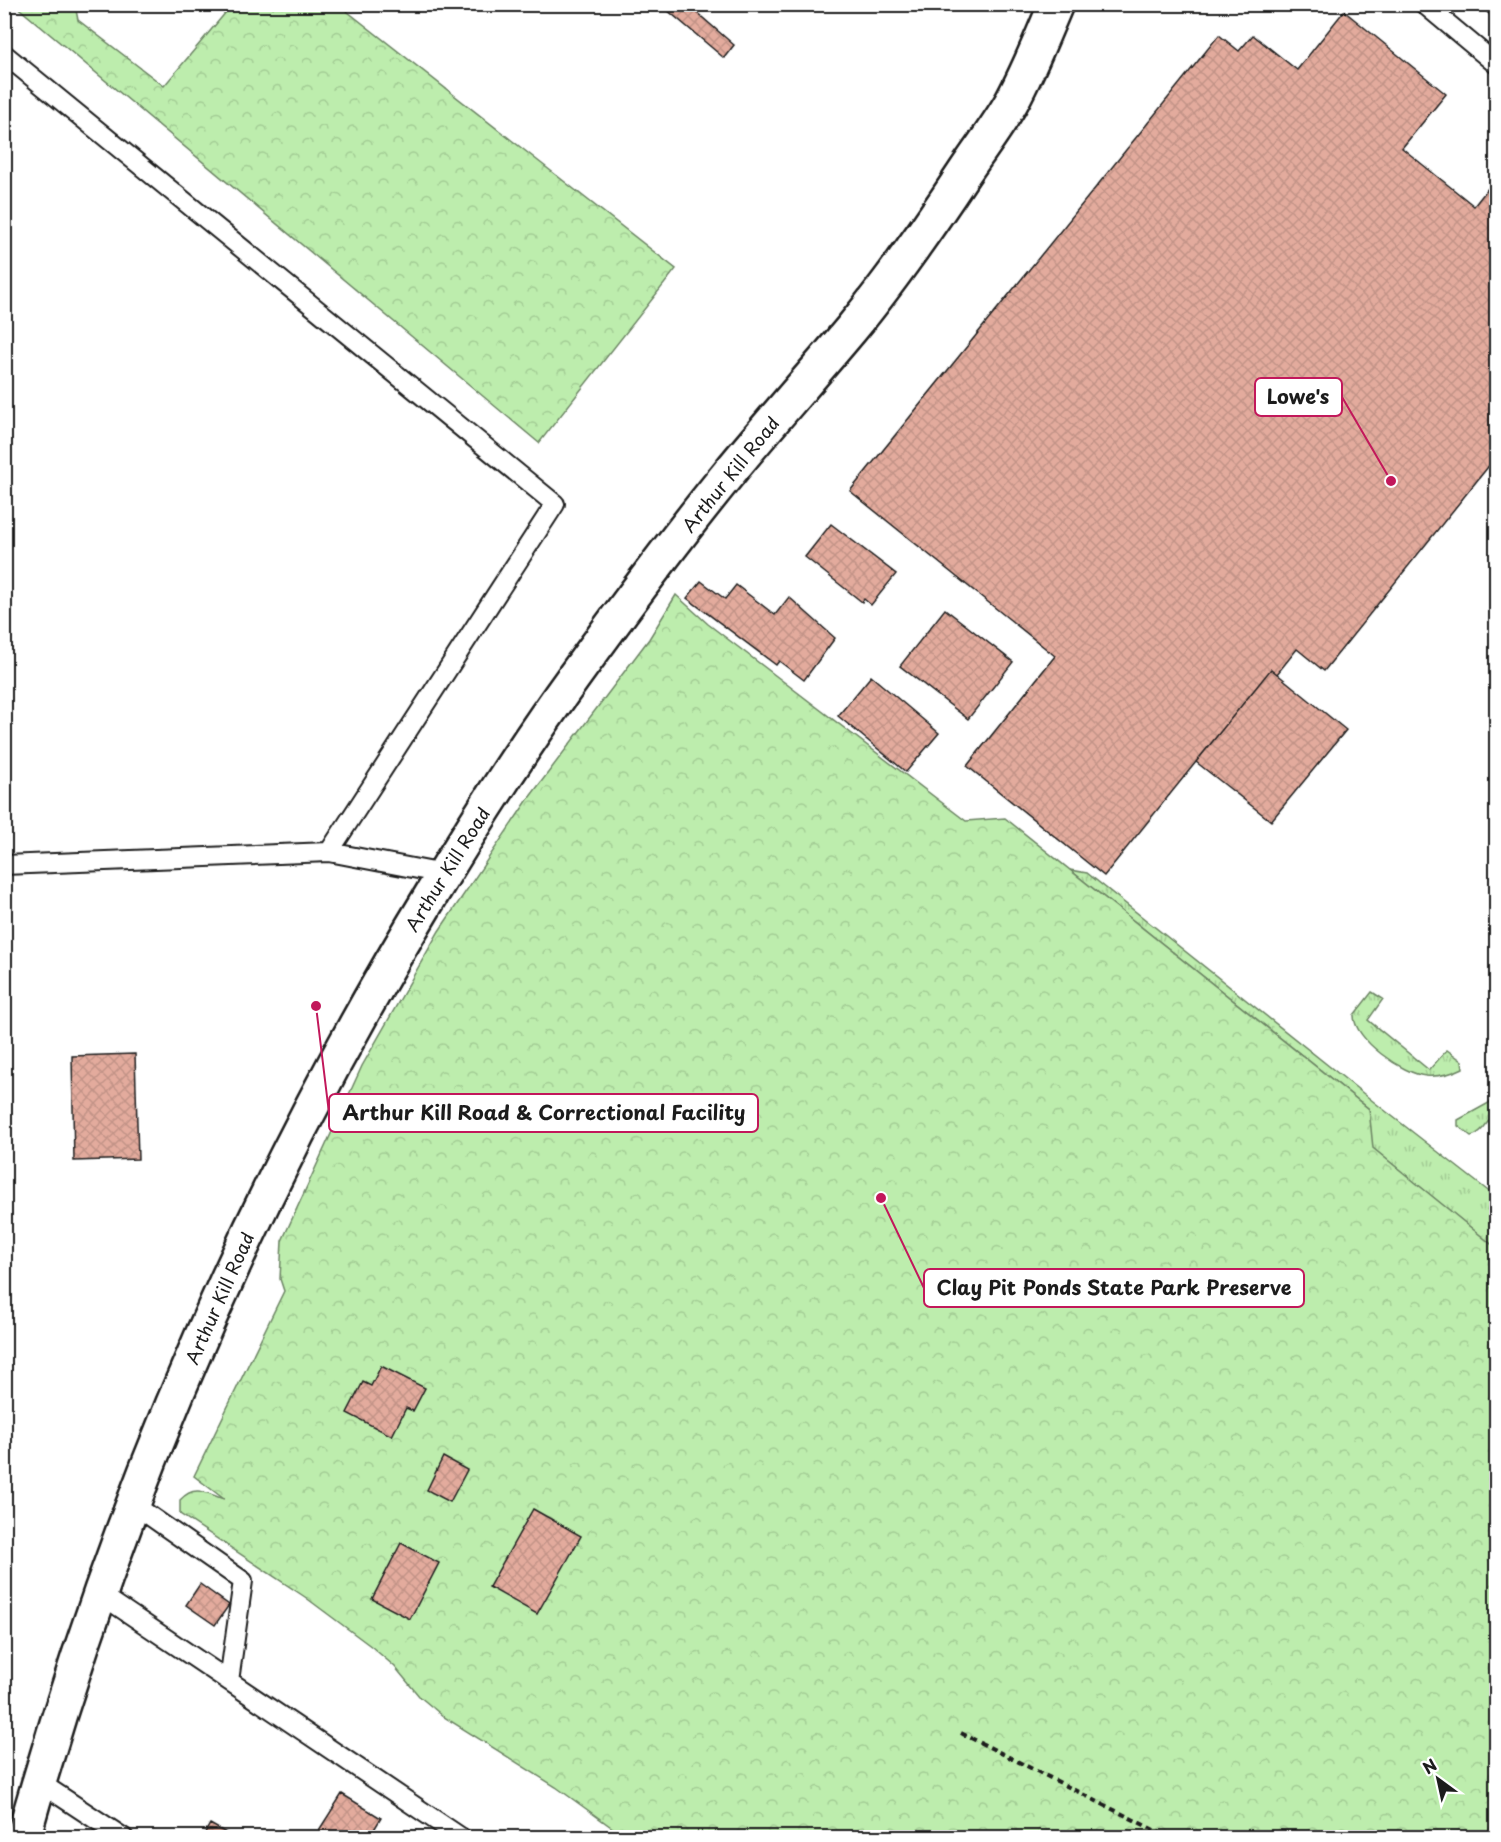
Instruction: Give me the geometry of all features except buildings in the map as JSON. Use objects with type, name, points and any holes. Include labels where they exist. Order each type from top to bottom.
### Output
[{"type":"street","name":"Arthur Kill Road","points":[[23,1838],[100,1594],[167,1415],[235,1260],[305,1117],[384,973],[474,824],[568,684],[644,581],[728,474],[853,326],[915,246],[1010,104],[1056,4]]},
{"type":"lane","points":[[1424,4],[1497,64]]},
{"type":"lane","points":[[4,54],[555,504],[329,852]]},
{"type":"lane","points":[[4,865],[329,852],[444,874]]},
{"type":"lane","points":[[133,1504],[243,1581],[229,1681]]},
{"type":"lane","points":[[100,1594],[462,1838]]},
{"type":"lane","points":[[39,1782],[124,1838]]},
{"type":"path","points":[[961,1733],[1170,1838]]},
{"type":"green space","points":[[15,5],[75,5],[78,20],[164,86],[232,5],[339,5],[676,269],[539,443]]},
{"type":"green space","points":[[676,595],[708,624],[966,821],[1005,818],[1369,1109],[1373,1148],[1496,1248],[1496,1837],[625,1837],[556,1787],[444,1717],[419,1696],[395,1667],[372,1647],[305,1597],[180,1514],[180,1500],[191,1492],[206,1492],[224,1499],[194,1476],[284,1291],[280,1279],[282,1241],[362,1066],[439,931],[529,798],[649,639]]},
{"type":"green space","points":[[1070,870],[1087,873],[1496,1197],[1496,1248],[1372,1148],[1369,1109]]},
{"type":"green space","points":[[1372,992],[1383,999],[1368,1020],[1429,1070],[1447,1050],[1462,1061],[1463,1068],[1445,1075],[1426,1076],[1405,1069],[1381,1054],[1362,1034],[1354,1015]]},
{"type":"green space","points":[[1496,1099],[1494,1110],[1488,1121],[1476,1134],[1471,1136],[1458,1126],[1458,1120]]},
{"type":"place","name":"Lowe's","points":[[1391,481]]},
{"type":"place","name":"Arthur Kill Road & Correctional Facility","points":[[316,1006]]},
{"type":"place","name":"Clay Pit Ponds State Park Preserve","points":[[881,1198]]}]
